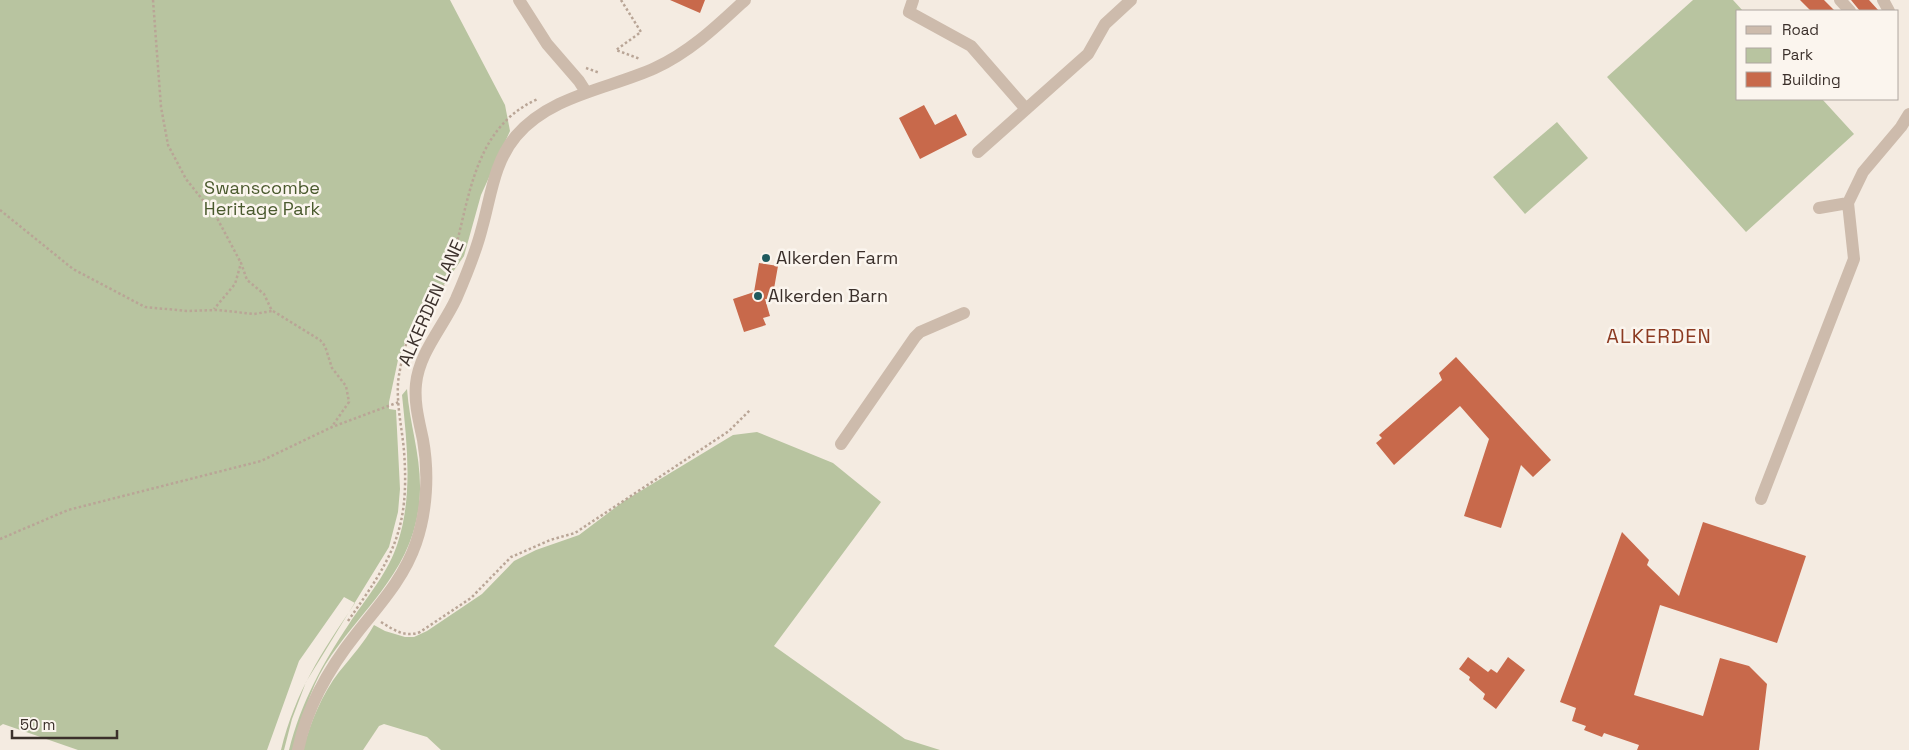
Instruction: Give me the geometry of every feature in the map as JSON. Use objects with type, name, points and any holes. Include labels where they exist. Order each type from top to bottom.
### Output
[{"type":"street","points":[[519,0],[555,55],[586,92]]},
{"type":"street","name":"ALKERDEN LANE","points":[[298,750],[308,717],[321,686],[342,653],[403,573],[418,538],[424,509],[426,470],[415,396],[417,376],[424,355],[449,314],[470,264],[500,161],[509,144],[525,127],[548,112],[586,92],[639,74],[675,57],[710,33],[745,0]]},
{"type":"street","points":[[913,0],[909,12],[971,46],[1026,109]]},
{"type":"street","points":[[978,152],[1088,54],[1105,24],[1131,0]]},
{"type":"street","points":[[1840,0],[1849,10]]},
{"type":"street","points":[[1761,499],[1854,259],[1848,204],[1864,172],[1901,127],[1909,114]]},
{"type":"street","points":[[1819,208],[1848,204]]},
{"type":"street","points":[[841,444],[915,337],[920,332],[964,313]]},
{"type":"path","points":[[153,0],[161,107],[168,145],[186,179],[217,218],[241,263],[247,280],[264,294],[272,310],[320,340],[325,346],[332,368],[346,386],[350,402],[332,426]]},
{"type":"path","points":[[621,0],[641,32],[616,50],[647,61]]},
{"type":"path","points":[[0,210],[73,269],[145,307],[254,314],[272,310]]},
{"type":"path","points":[[214,310],[235,284],[241,263]]},
{"type":"path","points":[[0,539],[68,510],[261,461],[332,426],[399,402]]},
{"type":"path","points":[[372,615],[400,633],[412,635],[420,632],[471,598],[511,556],[550,540],[575,533],[729,431],[750,410]]},
{"type":"green space","name":"Swanscombe Heritage Park","points":[[0,0],[450,0],[505,105],[510,131],[481,195],[464,256],[407,338],[398,360],[389,409],[396,410],[400,489],[398,512],[389,547],[355,603],[344,597],[299,661],[267,750],[78,750],[3,724],[0,726]]},
{"type":"green space","points":[[1693,0],[1733,0],[1742,10],[1736,10],[1736,100],[1823,100],[1854,134],[1746,232],[1607,77]]},
{"type":"green space","points":[[1557,122],[1588,158],[1525,214],[1493,177]]},
{"type":"green space","points":[[407,389],[420,475],[419,506],[414,530],[395,572],[339,645],[319,675],[310,696],[293,750],[289,750],[313,684],[339,639],[389,564],[398,542],[406,506],[408,469],[402,395]]},
{"type":"green space","points":[[757,432],[833,463],[881,502],[774,646],[905,739],[940,750],[441,750],[427,737],[384,724],[379,726],[363,750],[303,750],[313,719],[327,690],[374,625],[385,631],[405,637],[414,637],[427,631],[482,594],[514,561],[536,550],[579,535],[624,501],[733,435]]},
{"type":"green space","points":[[305,685],[292,719],[284,750],[281,750],[294,709]]},
{"type":"building","points":[[670,0],[705,0],[700,13]]},
{"type":"building","points":[[1800,0],[1824,0],[1834,10],[1810,10]]},
{"type":"building","points":[[1851,0],[1869,0],[1878,10],[1859,10]]},
{"type":"building","points":[[924,105],[935,125],[956,114],[967,135],[920,159],[899,118]]},
{"type":"building","name":"Alkerden Barn","points":[[759,263],[778,266],[772,300],[765,299],[770,316],[763,318],[766,325],[744,332],[733,299],[754,292]]},
{"type":"building","points":[[1456,357],[1551,460],[1533,477],[1521,465],[1501,528],[1464,516],[1489,439],[1460,406],[1394,465],[1376,443],[1382,438],[1379,435],[1442,380],[1439,373]]},
{"type":"building","points":[[1703,522],[1806,556],[1777,643],[1660,605],[1634,695],[1703,716],[1720,658],[1749,666],[1767,684],[1759,750],[1637,750],[1639,745],[1604,733],[1602,737],[1584,730],[1586,726],[1572,721],[1576,708],[1560,702],[1622,532],[1649,560],[1647,565],[1679,596]]},
{"type":"building","points":[[1468,657],[1488,672],[1491,669],[1497,673],[1508,657],[1525,670],[1496,709],[1483,699],[1485,694],[1469,680],[1470,677],[1459,669]]},
{"type":"place","name":"Alkerden Farm","points":[[766,258]]},
{"type":"place","name":"Alkerden Barn","points":[[758,296]]},
{"type":"district","name":"ALKERDEN","points":[[1659,336]]}]
